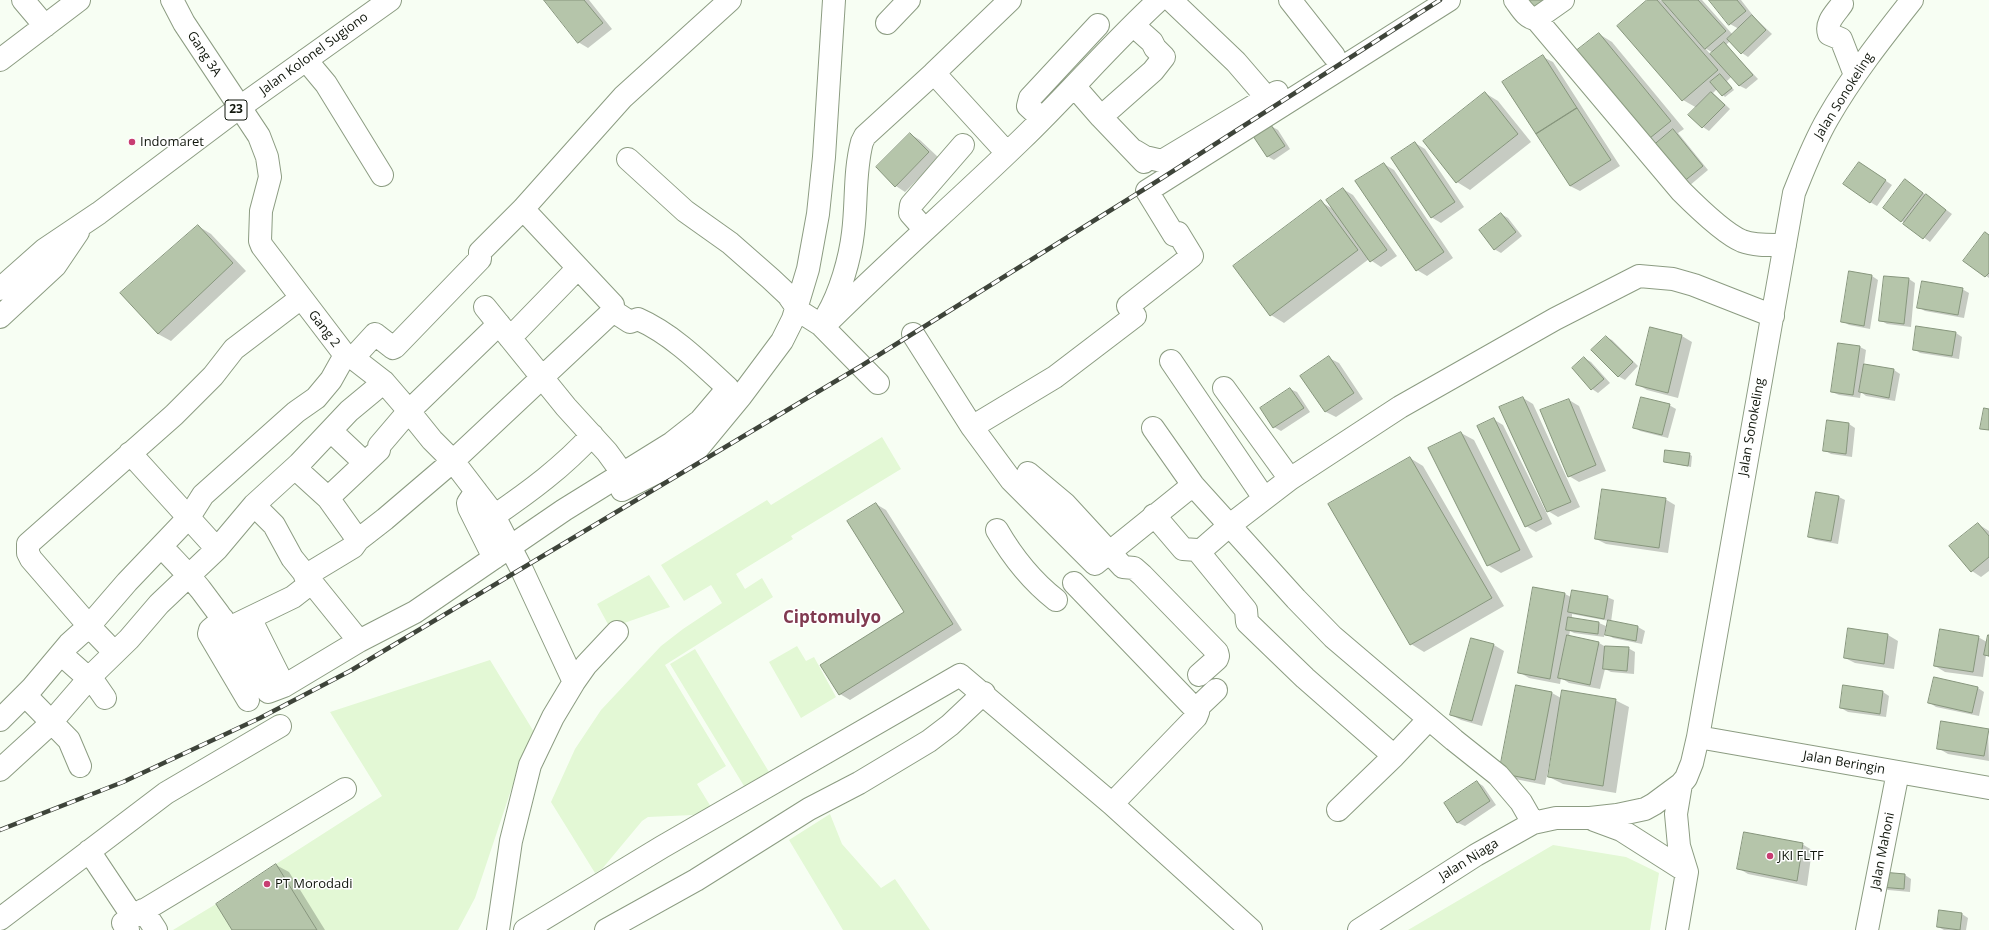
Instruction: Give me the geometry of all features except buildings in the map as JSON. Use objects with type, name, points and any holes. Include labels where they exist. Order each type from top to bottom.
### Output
[{"type":"main road","points":[[23,0],[45,26]]},
{"type":"main road","points":[[0,60],[79,0]]},
{"type":"main road","name":"Gang 3A","points":[[172,0],[188,29],[240,107]]},
{"type":"main road","name":"Jalan Kolonel Sugiono","points":[[0,290],[44,250],[84,223],[240,107],[390,0]]},
{"type":"main road","points":[[0,720],[25,695],[61,654],[89,626],[189,517],[203,495],[296,412],[316,398],[349,357],[375,334],[393,348],[395,347],[480,259],[480,252],[523,209],[623,97],[730,0]]},
{"type":"main road","points":[[162,546],[200,589],[226,624],[251,661],[268,692],[284,686],[359,642],[415,612],[506,554],[681,460],[698,448],[741,396],[782,341],[793,319],[808,270],[819,207],[824,157],[834,0]]},
{"type":"main road","points":[[887,23],[909,0]]},
{"type":"main road","points":[[822,326],[841,285],[853,234],[855,184],[862,142],[865,136],[1010,0]]},
{"type":"main road","points":[[1290,0],[1334,56]]},
{"type":"main road","points":[[1135,151],[1145,157],[1162,161],[1267,98],[1424,0]]},
{"type":"main road","points":[[972,428],[1055,377],[1135,316],[1128,306],[1192,256],[1147,191],[1449,0]]},
{"type":"main road","points":[[1515,0],[1525,14],[1530,18],[1536,19],[1681,191],[1704,213],[1741,240],[1756,244],[1785,245]]},
{"type":"main road","points":[[1536,19],[1563,0]]},
{"type":"main road","name":"Jalan Sonokeling","points":[[1687,872],[1679,846],[1676,814],[1682,784],[1692,763],[1698,737],[1794,193],[1808,157],[1827,119],[1855,75],[1912,0]]},
{"type":"main road","points":[[1842,1],[1829,23],[1828,29],[1829,34],[1841,39],[1855,75]]},
{"type":"main road","points":[[822,326],[1007,153],[1042,119],[1132,25],[1175,2],[1190,19],[1202,28],[1210,39],[1236,62],[1267,98]]},
{"type":"main road","points":[[1042,119],[1028,106],[1030,98],[1098,25]]},
{"type":"main road","points":[[1101,117],[1153,71],[1164,57],[1155,48],[1152,42],[1132,25]]},
{"type":"main road","points":[[306,60],[326,84],[382,175]]},
{"type":"main road","points":[[934,72],[1007,153]]},
{"type":"main road","points":[[1074,86],[1101,117],[1135,151],[1161,183]]},
{"type":"main road","name":"Gang 2","points":[[240,107],[259,136],[267,157],[270,177],[261,211],[260,241],[300,298],[349,357],[384,382],[404,404],[408,412],[432,440],[453,461],[494,516],[506,554]]},
{"type":"main road","points":[[925,230],[910,213],[911,205],[963,145]]},
{"type":"main road","points":[[628,159],[685,210],[730,243],[788,295],[796,308],[822,326],[878,383]]},
{"type":"main road","points":[[248,700],[209,634],[210,630],[250,618],[293,597],[308,580],[353,547],[358,540],[385,520],[453,461],[613,311],[613,305],[523,209]]},
{"type":"main road","name":"Jalan Kolonel Sugiono","points":[[0,317],[55,266],[84,223]]},
{"type":"main road","points":[[328,498],[379,450],[379,446],[408,412],[578,268]]},
{"type":"main road","points":[[1199,552],[1230,525],[1290,479],[1400,407],[1555,319],[1639,276],[1667,278],[1694,285],[1773,316]]},
{"type":"main road","points":[[114,652],[89,626],[31,559],[27,546],[30,541],[174,415],[213,376],[234,349],[300,298]]},
{"type":"main road","points":[[485,308],[623,474]]},
{"type":"main road","points":[[506,554],[564,510],[672,443],[700,421],[728,388],[680,346],[652,327],[638,319],[630,322],[613,311]]},
{"type":"main road","points":[[913,334],[972,428],[1011,480],[1095,564],[1193,485]]},
{"type":"main road","points":[[1171,362],[1264,498]]},
{"type":"main road","points":[[0,770],[52,721],[88,679],[129,639],[159,604],[217,549],[254,505],[295,468],[349,411],[384,382]]},
{"type":"main road","points":[[1224,388],[1290,479]]},
{"type":"main road","points":[[1153,428],[1193,485],[1296,599],[1333,636],[1429,719],[1498,775],[1521,802],[1533,823]]},
{"type":"main road","points":[[331,431],[365,463]]},
{"type":"main road","points":[[494,516],[534,488],[576,452],[592,435]]},
{"type":"main road","points":[[130,453],[217,549]]},
{"type":"main road","points":[[295,468],[328,498],[358,540]]},
{"type":"main road","points":[[1028,473],[1065,504],[1123,566],[1134,568],[1217,652],[1217,659],[1199,675]]},
{"type":"main road","points":[[476,491],[468,504],[469,508],[506,554],[522,570],[574,682]]},
{"type":"main road","points":[[254,505],[274,525],[292,558],[308,580],[359,642]]},
{"type":"main road","points":[[1154,515],[1183,549],[1197,550],[1199,552],[1246,610],[1247,622],[1305,678],[1394,756]]},
{"type":"main road","points":[[998,530],[1018,561],[1043,590],[1056,600]]},
{"type":"main road","points":[[1074,583],[1198,712],[1196,717],[1112,804]]},
{"type":"main road","points":[[250,618],[284,686]]},
{"type":"main road","points":[[498,930],[511,841],[530,764],[553,717],[574,682],[586,665],[617,632]]},
{"type":"main road","points":[[61,654],[88,679],[105,698]]},
{"type":"main road","points":[[525,930],[662,847],[960,675],[984,693],[1112,804],[1252,930]]},
{"type":"main road","points":[[1196,709],[1216,690]]},
{"type":"main road","points":[[606,930],[696,880],[809,809],[859,783],[929,741],[950,725],[984,693]]},
{"type":"main road","points":[[25,695],[69,740],[80,766]]},
{"type":"main road","points":[[1338,810],[1394,756],[1429,719]]},
{"type":"main road","points":[[0,919],[166,793],[280,726]]},
{"type":"main road","name":"Jalan Beringin","points":[[1698,737],[1989,788]]},
{"type":"main road","name":"Jalan Mahoni","points":[[1868,930],[1898,772]]},
{"type":"main road","points":[[1590,818],[1617,816],[1645,809],[1682,784]]},
{"type":"main road","points":[[135,919],[345,789]]},
{"type":"main road","name":"Jalan Niaga","points":[[1359,930],[1476,855],[1533,823],[1556,818],[1590,818]]},
{"type":"main road","points":[[1590,818],[1607,823],[1621,830],[1687,872],[1677,930]]},
{"type":"main road","points":[[89,850],[135,919],[156,930]]},
{"type":"shaded area","points":[[882,437],[901,469],[791,536],[793,539],[736,574],[745,589],[762,578],[773,597],[665,665],[726,766],[697,784],[711,807],[693,815],[648,817],[642,821],[602,869],[595,873],[551,802],[575,749],[601,710],[661,646],[683,629],[722,603],[711,585],[684,601],[661,565],[767,500],[771,505]]},
{"type":"shaded area","points":[[649,575],[670,607],[610,628],[597,604]]},
{"type":"shaded area","points":[[797,646],[806,661],[814,657],[836,697],[801,718],[769,662]]},
{"type":"shaded area","points":[[695,649],[769,772],[744,786],[670,664]]},
{"type":"shaded area","points":[[490,660],[534,732],[512,787],[475,898],[458,930],[317,930],[276,864],[382,796],[330,712]]},
{"type":"shaded area","points":[[830,814],[842,844],[881,888],[895,879],[930,930],[843,930],[789,840]]},
{"type":"shaded area","points":[[1553,845],[1626,857],[1659,873],[1650,930],[1408,930]]},
{"type":"shaded area","points":[[216,904],[232,930],[173,930]]},
{"type":"railway","points":[[0,830],[123,782],[260,718],[350,671],[861,366],[1159,180],[1440,0]]},
{"type":"place","name":"Indomaret","points":[[132,142]]},
{"type":"place","name":"JKI FLTF","points":[[1770,856]]},
{"type":"place","name":"PT Morodadi","points":[[267,884]]},
{"type":"district","name":"Ciptomulyo","points":[[832,618]]}]
